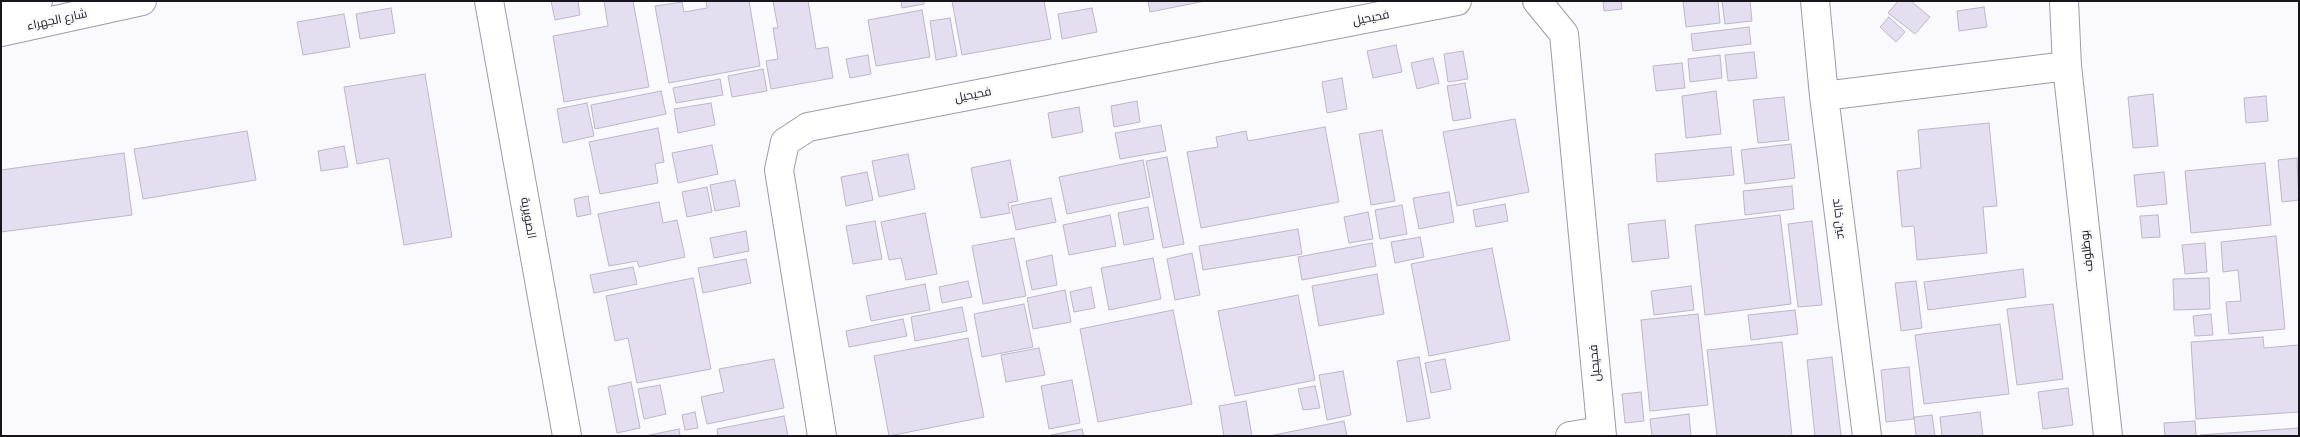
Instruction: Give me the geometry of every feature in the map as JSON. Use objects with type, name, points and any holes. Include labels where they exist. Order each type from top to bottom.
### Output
[{"type":"street","name":"شارع الجهراء","points":[[1,8],[38,1]]},
{"type":"street","name":"شارع الجهراء","points":[[1,32],[142,1]]},
{"type":"street","name":"الصويرية","points":[[489,1],[567,436]]},
{"type":"street","name":"فحيحيل","points":[[822,436],[779,170],[785,142],[808,127],[1457,1]]},
{"type":"street","name":"فحيحيل","points":[[1537,1],[1564,34],[1602,433]]},
{"type":"street","name":"عين خالد","points":[[1815,1],[1824,96],[1867,436]]},
{"type":"street","name":"بوظلوف","points":[[2064,1],[2067,66],[2108,436]]},
{"type":"street","points":[[1824,96],[2067,66]]},
{"type":"street","points":[[1570,436],[1602,433]]},
{"type":"building","points":[[551,1],[578,1],[580,15],[555,20]]},
{"type":"building","points":[[604,1],[633,1],[649,87],[564,102],[553,36],[608,26]]},
{"type":"building","points":[[706,1],[749,1],[760,66],[669,83],[655,6],[682,2],[684,12],[707,8]]},
{"type":"building","points":[[773,1],[808,1],[816,49],[828,47],[833,78],[771,89],[766,61],[778,59],[773,28],[778,28]]},
{"type":"building","points":[[901,1],[924,1],[924,4],[902,8]]},
{"type":"building","points":[[952,1],[1044,1],[1051,39],[962,55]]},
{"type":"building","points":[[1148,1],[1205,1],[1150,12]]},
{"type":"building","points":[[1603,1],[1621,1],[1622,9],[1604,11]]},
{"type":"building","points":[[1683,1],[1718,1],[1720,23],[1686,27]]},
{"type":"building","points":[[1722,1],[1750,1],[1752,21],[1725,24]]},
{"type":"building","points":[[1898,1],[1911,1],[1930,17],[1915,34],[1888,13]]},
{"type":"building","points":[[1984,7],[1987,27],[1959,31],[1957,11]]},
{"type":"building","points":[[391,8],[395,33],[360,39],[356,14]]},
{"type":"building","points":[[1092,8],[1097,32],[1062,39],[1058,14]]},
{"type":"building","points":[[922,10],[930,57],[876,66],[868,20]]},
{"type":"building","points":[[344,14],[350,47],[303,55],[297,22]]},
{"type":"building","points":[[1889,17],[1905,32],[1896,42],[1880,27]]},
{"type":"building","points":[[950,18],[957,56],[936,60],[930,21]]},
{"type":"building","points":[[1749,27],[1751,44],[1693,51],[1691,34]]},
{"type":"building","points":[[1396,45],[1402,72],[1373,78],[1367,51]]},
{"type":"building","points":[[1463,51],[1468,79],[1448,82],[1444,54]]},
{"type":"building","points":[[1754,52],[1757,78],[1728,81],[1725,55]]},
{"type":"building","points":[[868,55],[871,74],[850,78],[846,59]]},
{"type":"building","points":[[1720,55],[1722,78],[1690,82],[1688,59]]},
{"type":"building","points":[[1433,58],[1439,83],[1417,89],[1411,63]]},
{"type":"building","points":[[1682,63],[1685,88],[1656,91],[1653,66]]},
{"type":"building","points":[[763,69],[767,91],[732,97],[728,76]]},
{"type":"building","points":[[425,74],[452,237],[404,245],[389,158],[357,164],[344,87]]},
{"type":"building","points":[[1342,78],[1347,109],[1327,113],[1322,82]]},
{"type":"building","points":[[720,79],[723,95],[676,103],[673,88]]},
{"type":"building","points":[[1465,83],[1471,118],[1453,121],[1447,86]]},
{"type":"building","points":[[661,91],[666,114],[595,129],[591,105]]},
{"type":"building","points":[[1716,91],[1721,134],[1686,138],[1682,96]]},
{"type":"building","points":[[2153,94],[2158,146],[2133,148],[2128,97]]},
{"type":"building","points":[[2266,96],[2268,121],[2246,123],[2244,98]]},
{"type":"building","points":[[1784,97],[1789,140],[1758,143],[1753,100]]},
{"type":"building","points":[[1137,101],[1140,122],[1114,127],[1111,106]]},
{"type":"building","points":[[587,103],[594,136],[563,143],[557,109]]},
{"type":"building","points":[[711,103],[715,125],[678,133],[674,109]]},
{"type":"building","points":[[1079,107],[1083,132],[1052,138],[1048,113]]},
{"type":"building","points":[[1515,119],[1529,192],[1457,206],[1443,132]]},
{"type":"building","points":[[1989,123],[1997,206],[1983,207],[1987,253],[1917,260],[1914,226],[1902,227],[1897,171],[1921,168],[1918,130]]},
{"type":"building","points":[[1161,125],[1166,151],[1120,159],[1115,133]]},
{"type":"building","points":[[1325,127],[1339,202],[1201,228],[1187,152],[1218,147],[1216,137],[1246,131],[1248,141]]},
{"type":"building","points":[[658,128],[664,162],[655,164],[658,183],[600,194],[589,142]]},
{"type":"building","points":[[1382,130],[1395,201],[1371,205],[1359,134]]},
{"type":"building","points":[[247,131],[256,180],[143,199],[134,149]]},
{"type":"building","points":[[1791,144],[1795,178],[1745,184],[1741,150]]},
{"type":"building","points":[[712,145],[718,174],[678,183],[672,153]]},
{"type":"building","points":[[344,146],[348,167],[321,171],[318,151]]},
{"type":"building","points":[[1731,147],[1734,175],[1657,182],[1655,154]]},
{"type":"building","points":[[124,153],[132,215],[1,232],[1,170]]},
{"type":"building","points":[[908,154],[915,189],[879,197],[872,161]]},
{"type":"building","points":[[1167,157],[1184,244],[1163,248],[1146,161]]},
{"type":"building","points":[[2297,158],[2299,200],[2282,202],[2278,160]]},
{"type":"building","points":[[1010,160],[1018,201],[1008,203],[1010,213],[981,218],[971,168]]},
{"type":"building","points":[[1143,160],[1150,197],[1067,214],[1059,177]]},
{"type":"building","points":[[2265,163],[2271,225],[2191,233],[2185,171]]},
{"type":"building","points":[[867,172],[873,200],[846,206],[841,177]]},
{"type":"building","points":[[2164,172],[2167,204],[2137,207],[2134,175]]},
{"type":"building","points":[[735,180],[740,206],[715,211],[710,185]]},
{"type":"building","points":[[1792,186],[1794,209],[1745,215],[1743,191]]},
{"type":"building","points":[[707,187],[712,212],[687,217],[682,192]]},
{"type":"building","points":[[1449,192],[1454,222],[1419,229],[1413,198]]},
{"type":"building","points":[[588,196],[591,214],[577,217],[574,199]]},
{"type":"building","points":[[1051,198],[1056,222],[1016,230],[1011,206]]},
{"type":"building","points":[[659,202],[663,223],[677,220],[685,257],[639,267],[637,261],[609,266],[598,214]]},
{"type":"building","points":[[1505,204],[1508,221],[1476,227],[1473,210]]},
{"type":"building","points":[[1402,205],[1407,234],[1380,239],[1375,210]]},
{"type":"building","points":[[1148,207],[1154,239],[1124,245],[1118,213]]},
{"type":"building","points":[[1368,212],[1373,239],[1349,243],[1344,217]]},
{"type":"building","points":[[925,213],[937,274],[906,280],[901,258],[889,260],[881,222]]},
{"type":"building","points":[[1110,215],[1116,246],[1069,255],[1063,225]]},
{"type":"building","points":[[1780,215],[1791,304],[1705,315],[1695,225]]},
{"type":"building","points":[[2158,215],[2160,237],[2142,238],[2140,216]]},
{"type":"building","points":[[1665,220],[1669,258],[1632,262],[1628,224]]},
{"type":"building","points":[[875,221],[882,259],[853,264],[846,226]]},
{"type":"building","points":[[1812,221],[1822,305],[1798,307],[1788,224]]},
{"type":"building","points":[[1298,229],[1302,254],[1203,270],[1199,246]]},
{"type":"building","points":[[746,231],[749,251],[714,258],[710,238]]},
{"type":"building","points":[[2276,236],[2285,329],[2229,334],[2226,302],[2241,301],[2238,270],[2223,272],[2221,242]]},
{"type":"building","points":[[1420,237],[1424,257],[1395,263],[1391,242]]},
{"type":"building","points":[[1014,238],[1026,296],[983,304],[972,246]]},
{"type":"building","points":[[1372,243],[1376,266],[1302,280],[1298,257]]},
{"type":"building","points":[[2205,243],[2207,272],[2185,274],[2182,245]]},
{"type":"building","points":[[1492,248],[1510,340],[1429,356],[1411,264]]},
{"type":"building","points":[[1192,253],[1200,295],[1175,300],[1167,259]]},
{"type":"building","points":[[1052,255],[1057,285],[1032,290],[1026,261]]},
{"type":"building","points":[[1153,258],[1161,299],[1109,310],[1101,268]]},
{"type":"building","points":[[746,259],[751,283],[703,293],[698,268]]},
{"type":"building","points":[[633,267],[637,284],[594,293],[590,275]]},
{"type":"building","points":[[2023,269],[2026,297],[1928,310],[1924,282]]},
{"type":"building","points":[[1377,274],[1384,314],[1319,326],[1312,286]]},
{"type":"building","points":[[693,278],[711,369],[637,383],[628,338],[615,341],[606,296]]},
{"type":"building","points":[[2209,278],[2210,309],[2174,310],[2173,279]]},
{"type":"building","points":[[968,281],[972,297],[942,303],[939,287]]},
{"type":"building","points":[[1916,281],[1922,328],[1901,331],[1895,283]]},
{"type":"building","points":[[925,284],[930,310],[871,321],[866,296]]},
{"type":"building","points":[[1691,286],[1694,310],[1654,315],[1651,291]]},
{"type":"building","points":[[1091,287],[1095,308],[1074,312],[1070,292]]},
{"type":"building","points":[[1065,290],[1071,322],[1033,329],[1027,298]]},
{"type":"building","points":[[1298,295],[1315,380],[1235,396],[1218,311]]},
{"type":"building","points":[[1024,304],[1033,347],[982,357],[974,314]]},
{"type":"building","points":[[2053,304],[2063,379],[2017,385],[2007,309]]},
{"type":"building","points":[[962,307],[967,331],[915,341],[911,317]]},
{"type":"building","points":[[1173,310],[1192,404],[1098,422],[1080,329]]},
{"type":"building","points":[[1795,310],[1798,334],[1751,340],[1748,315]]},
{"type":"building","points":[[1698,314],[1708,405],[1650,411],[1641,320]]},
{"type":"building","points":[[2211,314],[2213,335],[2195,336],[2193,316]]},
{"type":"building","points":[[903,319],[907,336],[849,347],[846,331]]},
{"type":"building","points":[[2000,324],[2009,394],[1924,404],[1915,335]]},
{"type":"building","points":[[2263,337],[2264,348],[2299,345],[2299,412],[2196,419],[2191,342]]},
{"type":"building","points":[[968,338],[984,417],[889,436],[874,356]]},
{"type":"building","points":[[1782,342],[1792,436],[1717,436],[1707,350]]},
{"type":"building","points":[[1039,348],[1045,375],[1006,382],[1001,355]]},
{"type":"building","points":[[1419,357],[1430,418],[1407,422],[1397,361]]},
{"type":"building","points":[[1832,357],[1841,436],[1815,436],[1807,360]]},
{"type":"building","points":[[774,359],[784,408],[707,424],[701,397],[724,392],[719,369]]},
{"type":"building","points":[[1445,359],[1451,389],[1431,393],[1425,363]]},
{"type":"building","points":[[1909,367],[1914,419],[1886,422],[1881,370]]},
{"type":"building","points":[[1343,371],[1351,415],[1327,420],[1319,375]]},
{"type":"building","points":[[1072,380],[1080,423],[1049,429],[1041,386]]},
{"type":"building","points":[[631,382],[640,428],[617,433],[608,387]]},
{"type":"building","points":[[660,385],[666,414],[644,419],[638,389]]},
{"type":"building","points":[[1315,386],[1320,408],[1303,410],[1298,389]]},
{"type":"building","points":[[2068,388],[2073,425],[2043,429],[2038,392]]},
{"type":"building","points":[[1641,392],[1644,421],[1625,423],[1622,394]]},
{"type":"building","points":[[1246,401],[1252,436],[1224,436],[1219,406]]},
{"type":"building","points":[[695,412],[698,428],[685,430],[682,415]]},
{"type":"building","points":[[1980,412],[1983,436],[1942,436],[1940,417]]},
{"type":"building","points":[[1689,414],[1691,436],[1652,436],[1650,419]]},
{"type":"building","points":[[1932,415],[1935,436],[1916,436],[1914,417]]},
{"type":"building","points":[[784,416],[788,436],[718,436],[717,429]]},
{"type":"building","points":[[1344,421],[1347,436],[1269,436]]},
{"type":"building","points":[[2195,421],[2196,436],[2165,436],[2164,423]]},
{"type":"building","points":[[2299,428],[2299,436],[2200,436],[2200,435]]},
{"type":"building","points":[[679,429],[680,436],[645,436]]},
{"type":"building","points":[[1082,429],[1084,436],[1051,435]]}]
